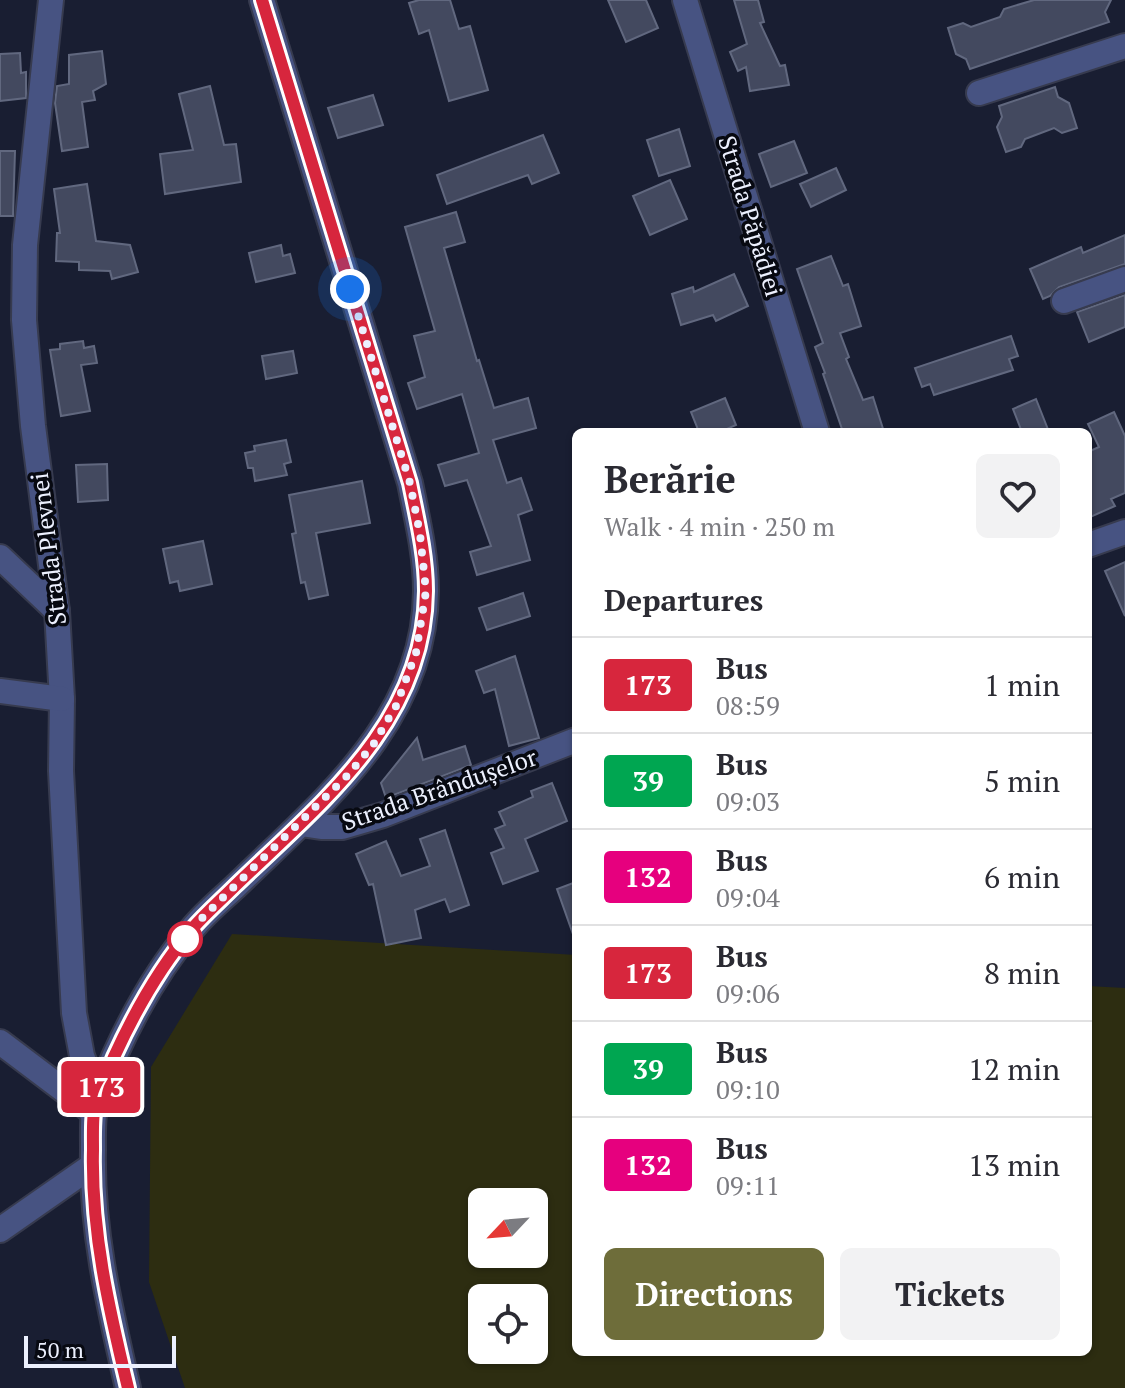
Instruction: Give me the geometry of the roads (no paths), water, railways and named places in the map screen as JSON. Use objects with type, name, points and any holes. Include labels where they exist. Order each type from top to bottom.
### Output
[{"type":"street","name":"Strada Plevnei","points":[[51,0],[25,245],[24,320],[33,426],[57,611],[62,699],[61,771],[74,1013],[96,1104]]},
{"type":"street","points":[[128,1388],[93,1213],[96,1104],[131,1019],[153,982],[193,927],[301,824],[373,745],[396,706],[411,670],[426,591],[420,534],[410,483],[262,0]]},
{"type":"street","name":"Strada Păpădiei","points":[[685,0],[816,428]]},
{"type":"street","points":[[979,93],[1125,46]]},
{"type":"street","points":[[1064,301],[1125,279]]},
{"type":"street","points":[[1092,544],[1125,532]]},
{"type":"street","points":[[0,557],[57,611]]},
{"type":"street","points":[[0,691],[62,699]]},
{"type":"street","name":"Strada Brândușelor","points":[[301,824],[342,827],[383,815],[572,742]]},
{"type":"street","points":[[0,1042],[96,1104]]},
{"type":"street","points":[[0,1230],[93,1165]]}]
